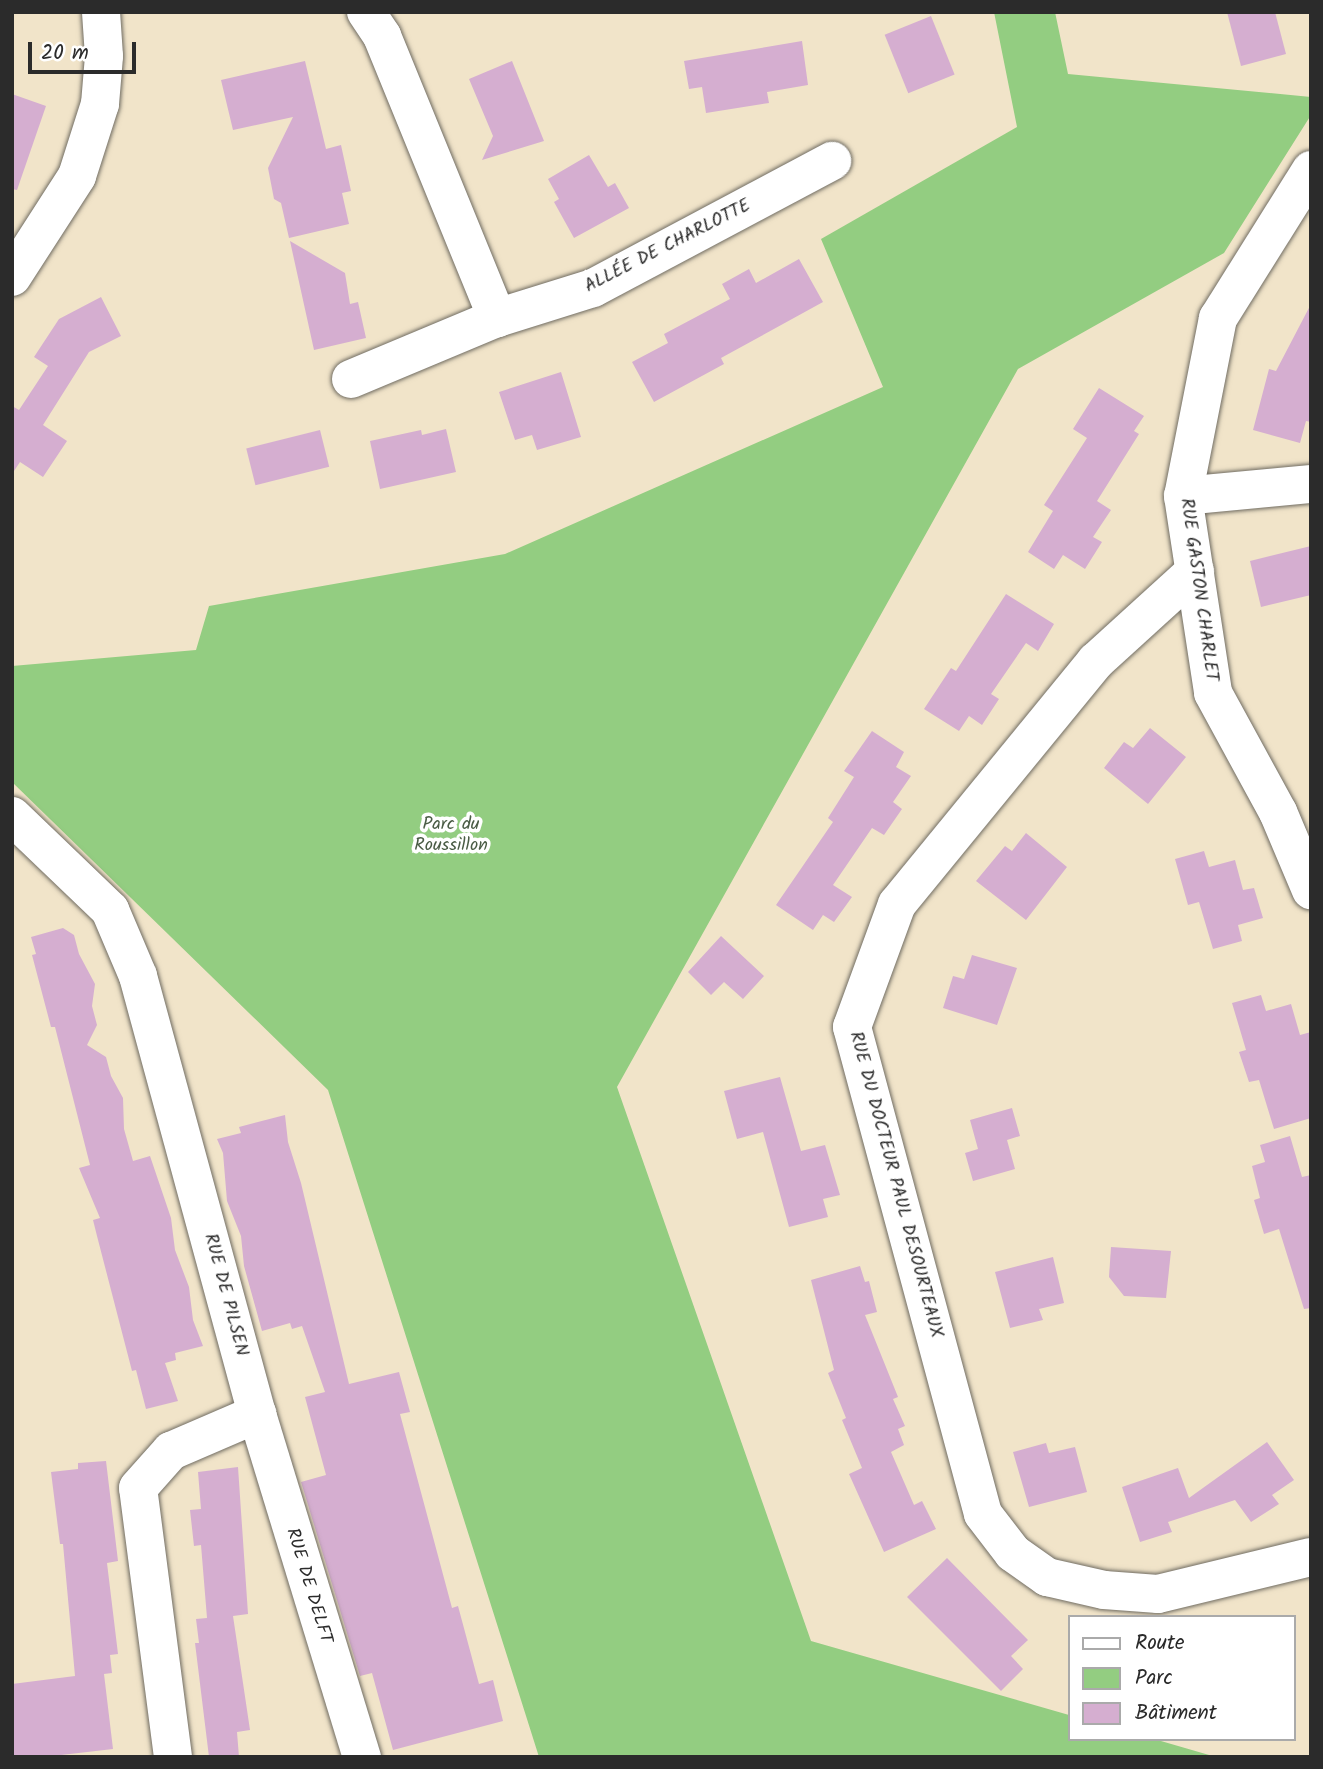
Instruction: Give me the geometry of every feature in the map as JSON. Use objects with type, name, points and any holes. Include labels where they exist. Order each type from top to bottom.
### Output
[{"type":"street","points":[[12,277],[77,176],[100,104],[104,56],[101,12]]},
{"type":"street","points":[[366,12],[382,36],[496,318]]},
{"type":"street","name":"ALLÉE DE CHARLOTTE","points":[[351,379],[496,318],[593,288],[832,161]]},
{"type":"street","name":"RUE GASTON CHARLET","points":[[1311,170],[1218,318],[1183,496],[1213,693],[1278,812],[1311,890]]},
{"type":"street","points":[[1183,496],[1311,484]]},
{"type":"street","name":"RUE DU DOCTEUR PAUL DESOURTEAUX","points":[[1195,571],[1096,661],[897,904],[852,1027],[983,1514],[1013,1553],[1047,1577],[1104,1590],[1158,1594],[1311,1558]]},
{"type":"street","name":"RUE DE PILSEN","points":[[12,816],[110,910],[138,976],[257,1414]]},
{"type":"street","points":[[173,1757],[138,1488],[171,1451],[257,1414]]},
{"type":"street","name":"RUE DE DELFT","points":[[257,1414],[362,1757]]},
{"type":"green space","name":"Parc du Roussillon","points":[[994,12],[1055,12],[1068,74],[1311,97],[1311,115],[1224,253],[1018,369],[617,1087],[811,1641],[1068,1715],[1068,1741],[1161,1741],[1216,1757],[539,1757],[328,1090],[12,782],[12,666],[196,650],[209,606],[505,554],[883,387],[821,239],[1017,127]]},
{"type":"building","points":[[1227,12],[1275,12],[1286,54],[1241,66]]},
{"type":"building","points":[[931,16],[955,74],[908,93],[885,35]]},
{"type":"building","points":[[802,41],[808,85],[767,92],[769,103],[706,113],[702,87],[689,89],[684,61]]},
{"type":"building","points":[[305,61],[326,149],[341,145],[351,191],[342,193],[349,224],[289,238],[281,203],[274,199],[268,168],[293,117],[233,130],[221,80]]},
{"type":"building","points":[[512,61],[544,141],[482,160],[493,136],[469,79]]},
{"type":"building","points":[[12,94],[46,106],[17,190],[12,189]]},
{"type":"building","points":[[589,155],[608,187],[615,183],[629,208],[574,238],[554,202],[559,199],[548,179]]},
{"type":"building","points":[[290,241],[345,273],[350,304],[358,302],[366,338],[314,350]]},
{"type":"building","points":[[799,259],[823,302],[721,358],[724,364],[654,402],[632,362],[668,343],[664,334],[730,299],[722,284],[749,269],[756,283]]},
{"type":"building","points":[[101,297],[121,336],[89,352],[43,425],[67,441],[43,477],[20,462],[12,474],[12,406],[19,410],[48,366],[34,357],[59,319]]},
{"type":"building","points":[[1311,304],[1311,422],[1306,421],[1300,443],[1253,430],[1269,369],[1276,371]]},
{"type":"building","points":[[561,372],[581,437],[537,450],[532,435],[515,440],[499,392]]},
{"type":"building","points":[[1099,388],[1144,416],[1134,431],[1139,434],[1097,501],[1111,510],[1093,537],[1102,542],[1085,569],[1063,555],[1054,569],[1028,552],[1053,511],[1044,505],[1087,438],[1073,429]]},
{"type":"building","points":[[446,429],[456,472],[380,489],[370,441],[421,430],[422,435]]},
{"type":"building","points":[[320,430],[329,467],[255,485],[246,448]]},
{"type":"building","points":[[1311,546],[1311,595],[1261,607],[1250,561]]},
{"type":"building","points":[[1006,594],[1054,624],[1038,651],[1026,643],[991,694],[999,699],[982,725],[969,716],[959,731],[924,709],[951,668],[956,671]]},
{"type":"building","points":[[1150,728],[1186,757],[1148,804],[1104,768],[1124,742],[1133,748]]},
{"type":"building","points":[[872,731],[904,752],[896,767],[911,776],[893,802],[902,809],[884,835],[872,828],[833,885],[852,897],[834,922],[823,915],[813,930],[776,905],[833,822],[828,818],[854,777],[844,771]]},
{"type":"building","points":[[1026,833],[1067,867],[1026,920],[976,881],[1005,846],[1012,851]]},
{"type":"building","points":[[1204,851],[1209,867],[1235,860],[1243,890],[1254,888],[1263,918],[1238,925],[1242,941],[1213,949],[1199,902],[1188,905],[1175,859]]},
{"type":"building","points":[[63,928],[74,935],[79,954],[95,984],[92,1006],[97,1025],[87,1045],[106,1057],[111,1076],[123,1098],[124,1129],[133,1161],[150,1156],[171,1218],[175,1250],[189,1287],[193,1320],[203,1346],[175,1353],[176,1360],[165,1363],[178,1401],[146,1409],[136,1370],[132,1371],[93,1220],[100,1218],[79,1168],[90,1165],[55,1027],[51,1027],[32,955],[36,954],[31,937]]},
{"type":"building","points":[[721,936],[764,976],[743,999],[724,982],[711,995],[688,972]]},
{"type":"building","points":[[972,955],[1017,968],[997,1025],[943,1008],[953,976],[964,979]]},
{"type":"building","points":[[1261,995],[1266,1011],[1291,1004],[1300,1035],[1311,1032],[1311,1118],[1274,1129],[1259,1080],[1249,1082],[1239,1052],[1246,1050],[1232,1003]]},
{"type":"building","points":[[780,1077],[801,1151],[825,1145],[840,1195],[823,1199],[828,1217],[789,1227],[763,1132],[737,1139],[724,1091]]},
{"type":"building","points":[[1012,1108],[1020,1136],[1007,1140],[1015,1169],[973,1181],[965,1153],[978,1149],[970,1120]]},
{"type":"building","points":[[285,1115],[288,1142],[301,1183],[349,1384],[399,1372],[410,1412],[400,1414],[452,1608],[458,1606],[479,1684],[493,1680],[503,1721],[393,1750],[372,1673],[360,1676],[301,1482],[326,1475],[305,1397],[325,1392],[302,1326],[292,1329],[290,1323],[262,1331],[244,1266],[241,1236],[227,1201],[223,1153],[217,1139],[241,1133],[239,1127]]},
{"type":"building","points":[[1290,1136],[1302,1177],[1311,1175],[1311,1308],[1304,1309],[1279,1229],[1264,1234],[1254,1200],[1260,1198],[1252,1166],[1265,1162],[1260,1145]]},
{"type":"building","points":[[1111,1247],[1171,1251],[1166,1298],[1124,1296],[1109,1277]]},
{"type":"building","points":[[1053,1257],[1064,1303],[1039,1309],[1043,1320],[1010,1328],[995,1272]]},
{"type":"building","points":[[860,1266],[865,1282],[869,1281],[877,1312],[865,1315],[898,1397],[893,1399],[905,1426],[898,1429],[904,1445],[891,1452],[914,1505],[922,1501],[936,1529],[884,1552],[849,1474],[862,1468],[842,1420],[846,1418],[828,1373],[834,1370],[811,1280]]},
{"type":"building","points":[[1267,1442],[1294,1480],[1272,1495],[1279,1504],[1251,1522],[1235,1500],[1168,1522],[1172,1532],[1140,1542],[1122,1487],[1178,1468],[1189,1498]]},
{"type":"building","points":[[1046,1443],[1049,1453],[1075,1447],[1087,1492],[1029,1507],[1013,1452]]},
{"type":"building","points":[[106,1461],[118,1561],[107,1563],[118,1654],[110,1655],[112,1673],[104,1674],[113,1749],[44,1757],[12,1757],[12,1684],[75,1676],[63,1544],[60,1544],[51,1472],[78,1469],[78,1463]]},
{"type":"building","points":[[238,1467],[248,1614],[233,1616],[250,1730],[237,1732],[239,1757],[209,1757],[195,1643],[199,1643],[196,1619],[207,1618],[201,1545],[194,1546],[190,1510],[201,1509],[198,1472]]},
{"type":"building","points":[[947,1558],[1028,1640],[1011,1656],[1023,1669],[1001,1691],[907,1597]]}]
